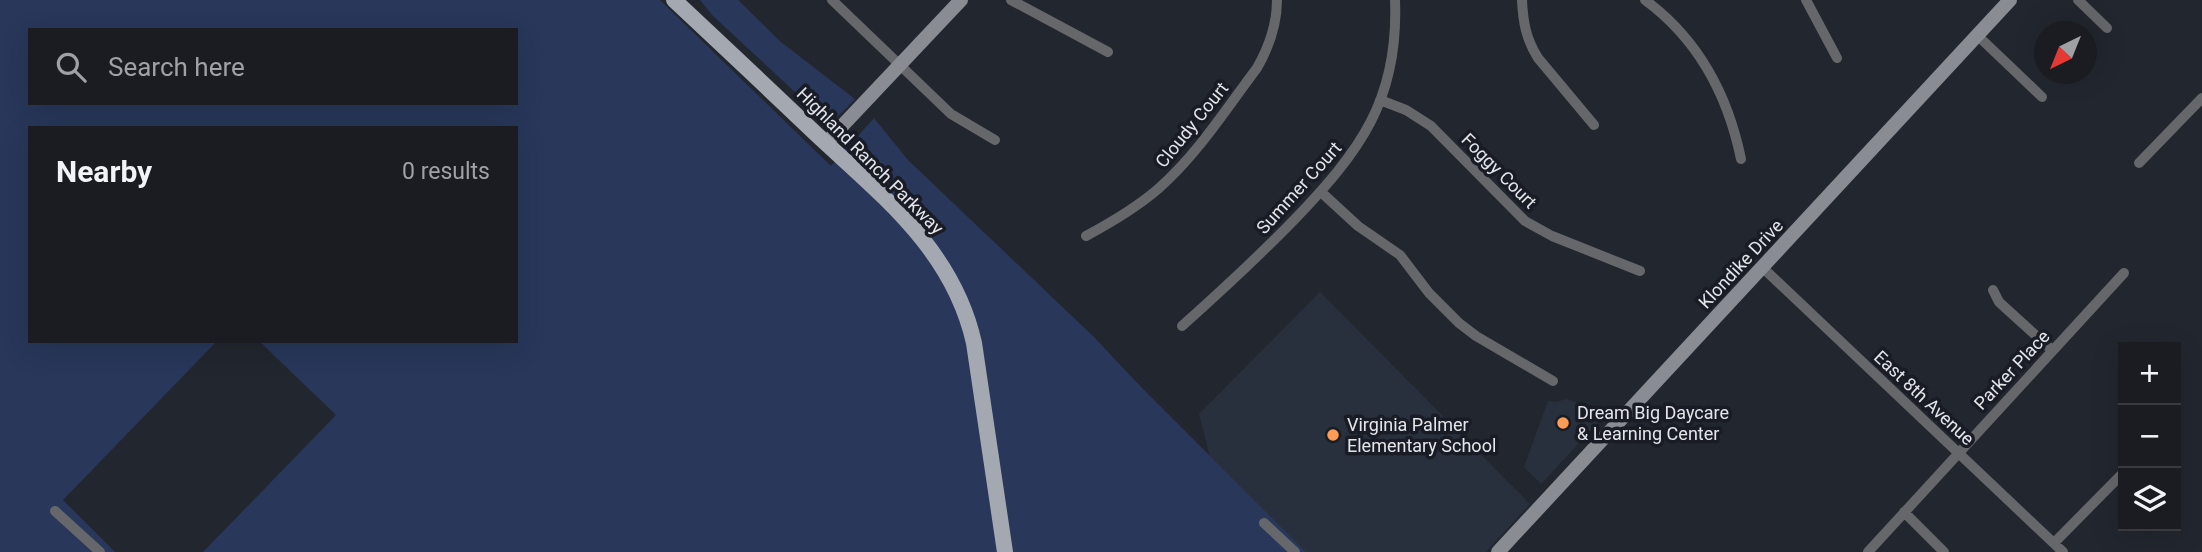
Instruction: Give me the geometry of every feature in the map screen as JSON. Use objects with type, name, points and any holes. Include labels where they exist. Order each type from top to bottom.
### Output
[{"type":"main road","name":"Highland Ranch Parkway","points":[[674,0],[921,236],[943,264],[960,296],[974,342],[1005,552]]},
{"type":"street","points":[[832,0],[951,114],[995,140]]},
{"type":"street","points":[[826,143],[961,0]]},
{"type":"street","points":[[1011,0],[1108,52]]},
{"type":"street","name":"Cloudy Court","points":[[1086,236],[1135,207],[1158,188],[1195,149],[1265,54],[1275,23],[1277,0]]},
{"type":"street","name":"Summer Court","points":[[1182,327],[1251,265],[1321,192],[1353,154],[1380,100],[1392,57],[1395,0]]},
{"type":"street","points":[[1522,0],[1523,20],[1531,47],[1594,125]]},
{"type":"street","points":[[1645,0],[1685,38],[1710,74],[1730,116],[1741,159]]},
{"type":"street","points":[[1806,0],[1837,58]]},
{"type":"street","name":"Klondike Drive","points":[[1498,552],[2010,0]]},
{"type":"street","points":[[2078,0],[2107,28]]},
{"type":"street","points":[[1977,34],[2042,96]]},
{"type":"street","points":[[2139,163],[2202,98]]},
{"type":"street","name":"Foggy Court","points":[[1380,100],[1406,110],[1432,126],[1525,222],[1552,236],[1640,271]]},
{"type":"street","points":[[1321,192],[1358,226],[1400,255],[1429,293],[1459,323],[1553,381]]},
{"type":"street","name":"East 8th Avenue","points":[[1763,268],[2063,552]]},
{"type":"street","name":"Parker Place","points":[[1868,552],[2124,273]]},
{"type":"street","points":[[1993,290],[1999,302],[2052,350]]},
{"type":"street","points":[[2054,543],[2118,478]]},
{"type":"street","points":[[55,511],[100,552]]},
{"type":"street","points":[[1904,512],[1944,552]]},
{"type":"street","points":[[1264,523],[1295,552]]},
{"type":"shaded area","points":[[0,0],[660,0],[831,166],[874,118],[908,160],[1094,337],[1306,552],[203,552],[336,415],[261,343],[518,343],[518,126],[28,126],[28,343],[215,343],[63,500],[115,552],[0,552]]},
{"type":"shaded area","points":[[700,0],[738,0],[781,42],[855,99],[837,116],[823,118],[713,16]]},
{"type":"shaded area","name":"Virginia Palmer Elementary School","points":[[1320,292],[1530,504],[1486,552],[1306,552],[1210,457],[1199,414]]},
{"type":"shaded area","points":[[1566,399],[1607,413],[1541,484],[1524,467],[1548,401]]},
{"type":"place","name":"Dream Big Daycare & Learning Center","points":[[1563,423]]},
{"type":"place","name":"Virginia Palmer Elementary School","points":[[1333,435]]}]
